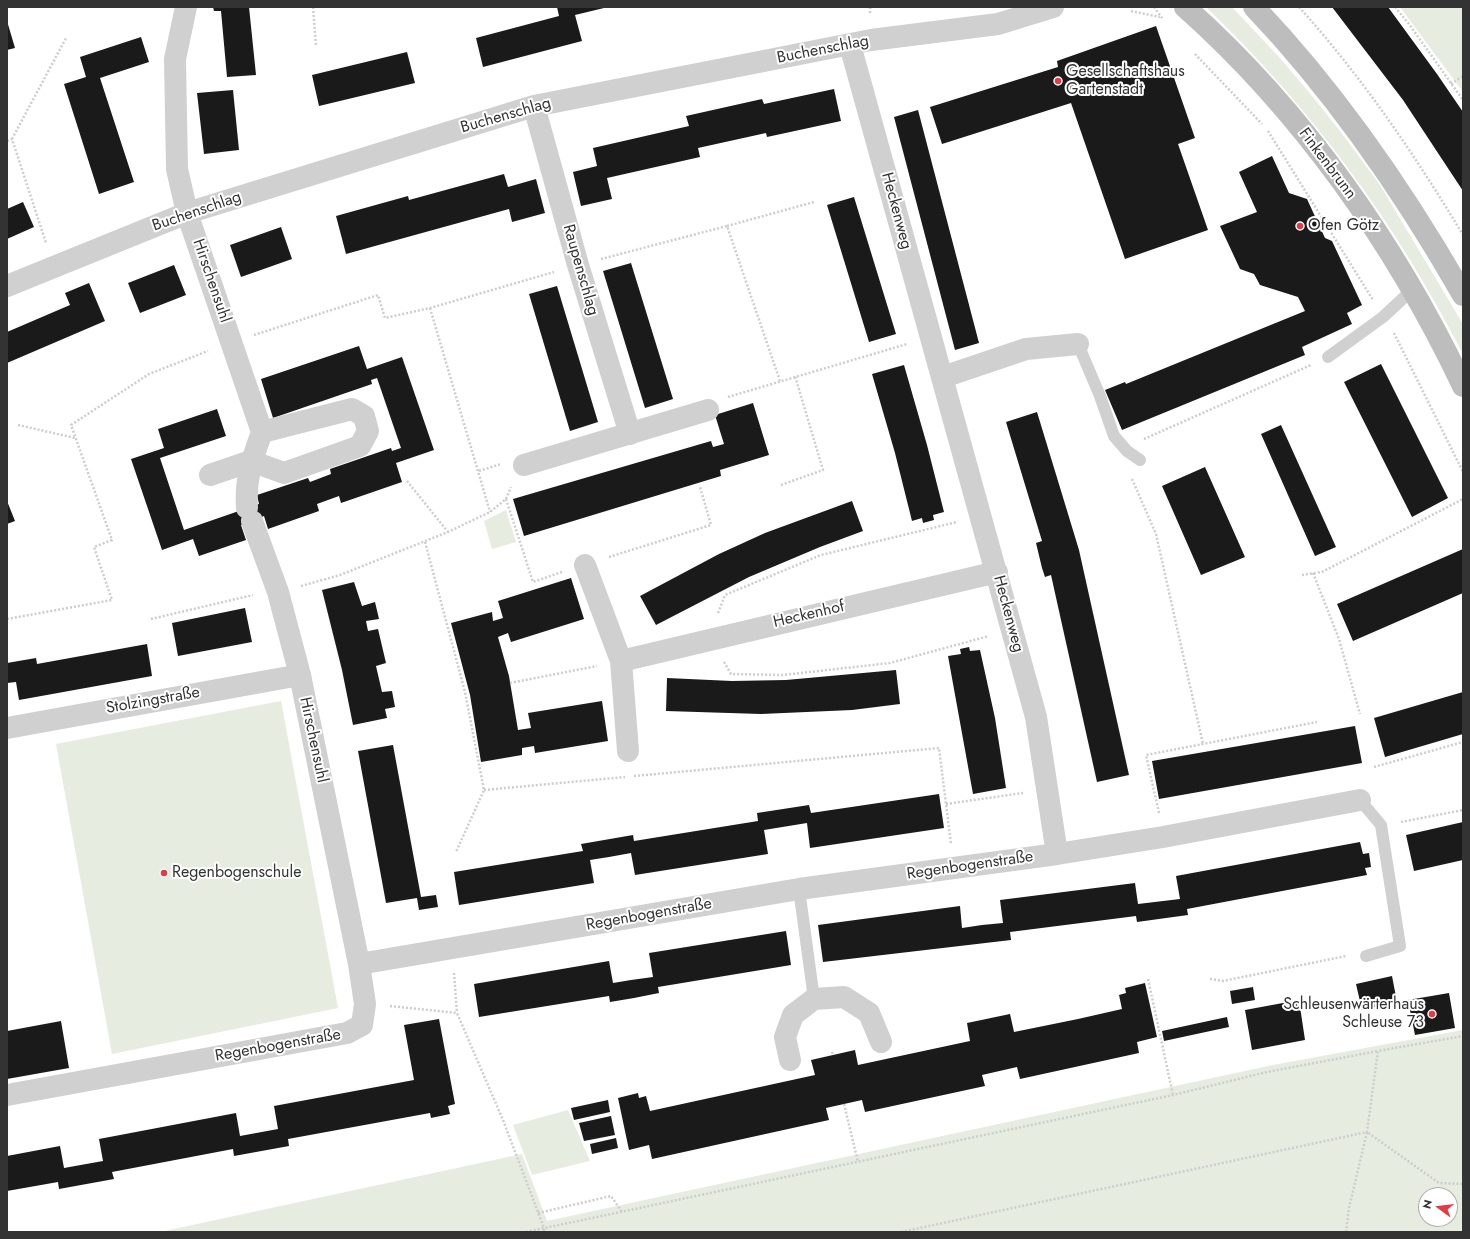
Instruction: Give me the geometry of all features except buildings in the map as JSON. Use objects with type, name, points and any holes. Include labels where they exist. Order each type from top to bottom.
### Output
[{"type":"main road","name":"Finkenbrunn","points":[[1185,7],[1249,70],[1299,127],[1364,214],[1412,290],[1443,345],[1463,386]]},
{"type":"main road","points":[[1254,7],[1295,53],[1347,117],[1398,190],[1461,288]]},
{"type":"street","name":"Hirschensuhl","points":[[186,7],[175,59],[177,169],[187,213],[262,432],[251,461],[246,487],[250,514],[278,592],[300,675],[359,964]]},
{"type":"street","name":"Buchenschlag","points":[[7,286],[187,213],[534,106],[871,40],[998,24],[1028,11],[1053,7]]},
{"type":"street","name":"Heckenweg","points":[[850,45],[1036,717],[1057,854]]},
{"type":"street","name":"Raupenschlag","points":[[534,106],[578,265],[630,434]]},
{"type":"street","points":[[943,377],[1026,349],[1078,344]]},
{"type":"street","points":[[210,475],[251,461],[284,473],[360,446],[368,431],[364,416],[352,409],[262,432]]},
{"type":"street","points":[[524,465],[708,410]]},
{"type":"street","points":[[585,565],[621,661],[628,751]]},
{"type":"street","name":"Heckenhof","points":[[621,661],[997,572]]},
{"type":"street","name":"Stolzingstraße","points":[[7,728],[300,675]]},
{"type":"street","name":"Regenbogenstraße","points":[[7,1095],[347,1034],[362,1025],[366,1004],[359,964],[799,889],[1057,854],[1164,837],[1360,800]]},
{"type":"street","points":[[790,1060],[785,1038],[793,1016],[814,999],[844,997],[868,1013],[881,1042]]},
{"type":"lane","points":[[1328,357],[1383,317],[1412,290]]},
{"type":"lane","points":[[1078,344],[1100,396],[1114,436],[1127,452],[1140,460]]},
{"type":"lane","points":[[1360,800],[1381,825],[1400,946],[1366,956]]},
{"type":"lane","points":[[799,889],[814,999]]},
{"type":"path","points":[[313,7],[316,46]]},
{"type":"path","points":[[1154,7],[1166,23]]},
{"type":"path","points":[[1300,7],[1362,82],[1434,186],[1463,235]]},
{"type":"path","points":[[1395,7],[1409,24],[1463,100]]},
{"type":"path","points":[[1132,11],[1161,18]]},
{"type":"path","points":[[7,141],[12,139],[66,38]]},
{"type":"path","points":[[1193,51],[1267,130],[1395,335],[1463,472]]},
{"type":"path","points":[[1452,84],[1463,76]]},
{"type":"path","points":[[12,139],[54,268]]},
{"type":"path","points":[[7,619],[112,600],[94,546],[112,540],[71,425],[149,374],[232,342],[378,295],[385,318],[430,308],[578,265],[814,202]]},
{"type":"path","points":[[727,226],[780,380]]},
{"type":"path","points":[[430,308],[490,512]]},
{"type":"path","points":[[708,410],[717,400],[780,380],[931,337]]},
{"type":"path","points":[[1203,744],[1156,534],[1128,470],[1127,452],[1141,441],[1328,357]]},
{"type":"path","points":[[781,485],[823,470],[795,376]]},
{"type":"path","points":[[18,425],[75,438]]},
{"type":"path","points":[[151,619],[259,594],[278,592],[340,575],[425,542],[490,512],[506,499],[512,484],[524,465]]},
{"type":"path","points":[[407,481],[448,532]]},
{"type":"path","points":[[506,499],[533,582],[711,525],[700,487]]},
{"type":"path","points":[[1302,575],[1322,572],[1463,499]]},
{"type":"path","points":[[425,542],[465,692],[484,790],[456,852]]},
{"type":"path","points":[[1313,573],[1339,639],[1360,714]]},
{"type":"path","points":[[510,683],[621,661]]},
{"type":"path","points":[[1164,837],[1146,755],[1317,722]]},
{"type":"path","points":[[1374,767],[1463,742]]},
{"type":"path","points":[[484,790],[939,748],[954,868]]},
{"type":"path","points":[[946,804],[1048,789]]},
{"type":"path","points":[[1381,825],[1463,810]]},
{"type":"path","points":[[452,948],[457,1013],[503,1120],[544,1228],[544,1232]]},
{"type":"path","points":[[1210,979],[1223,980],[1350,955],[1366,956]]},
{"type":"path","points":[[1148,979],[1173,1095]]},
{"type":"path","points":[[366,1004],[457,1013]]},
{"type":"path","points":[[526,1232],[1173,1095],[1267,1072],[1463,1036]]},
{"type":"path","points":[[1346,1232],[1349,1208],[1367,1132],[1378,1051]]},
{"type":"path","points":[[844,1104],[858,1162]]},
{"type":"path","points":[[901,1232],[1367,1132],[1439,1183],[1463,1184]]},
{"type":"path","points":[[538,1213],[611,1196],[622,1212]]},
{"type":"shaded area","points":[[1206,7],[1232,7],[1279,57],[1343,135],[1380,185],[1463,324],[1463,354],[1437,305],[1409,259],[1380,213],[1349,170],[1282,86]]},
{"type":"shaded area","points":[[1400,7],[1463,7],[1463,92]]},
{"type":"shaded area","points":[[506,510],[516,542],[492,549],[484,521]]},
{"type":"shaded area","name":"Regenbogenschule","points":[[281,701],[338,1008],[112,1054],[56,744]]},
{"type":"shaded area","points":[[1463,1030],[1463,1232],[160,1232],[522,1154],[547,1221],[1273,1065]]},
{"type":"shaded area","points":[[568,1110],[590,1161],[532,1175],[513,1125]]},
{"type":"place","name":"Gesellschaftshaus Gartenstadt","points":[[1058,81]]},
{"type":"place","name":"Ofen Götz","points":[[1300,226]]},
{"type":"place","name":"Regenbogenschule","points":[[164,873]]},
{"type":"place","name":"Schleusenwärterhaus Schleuse 73","points":[[1432,1014]]}]
